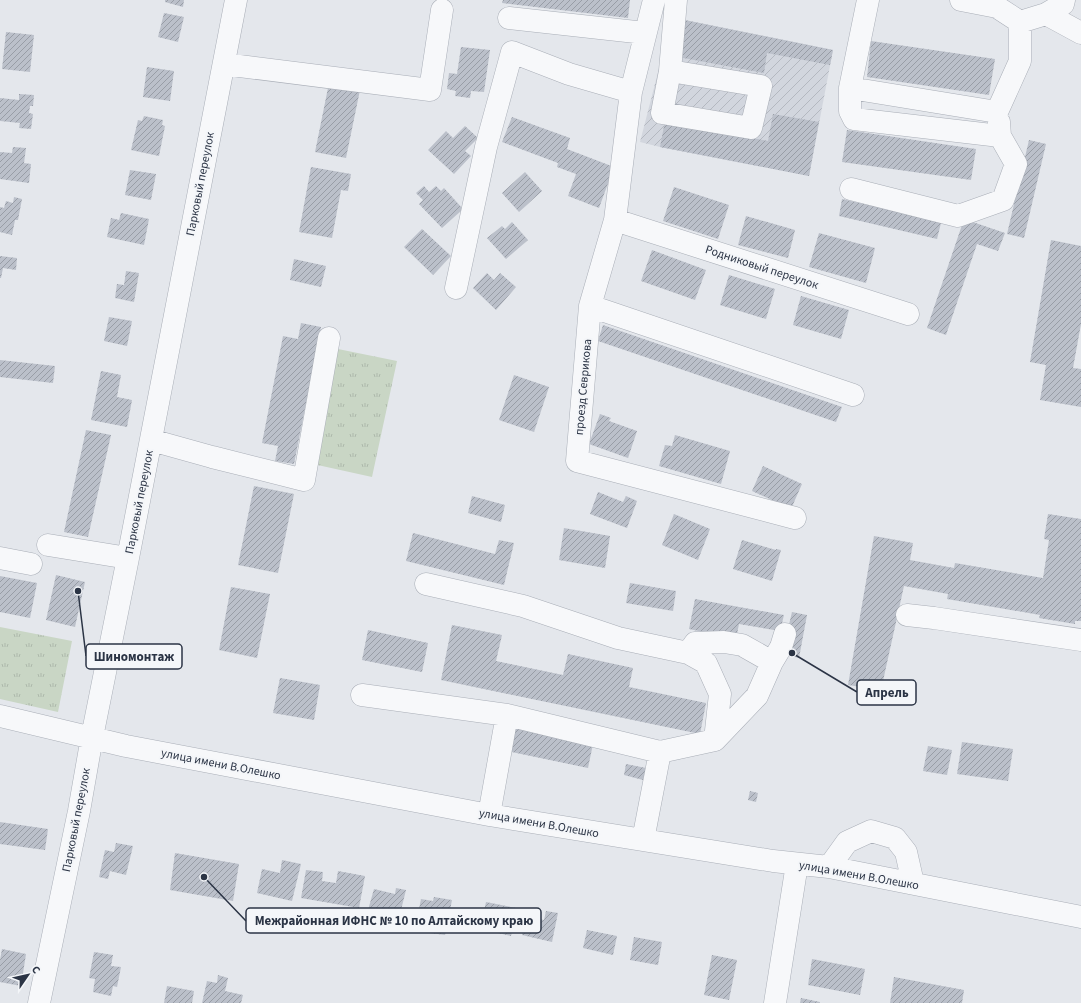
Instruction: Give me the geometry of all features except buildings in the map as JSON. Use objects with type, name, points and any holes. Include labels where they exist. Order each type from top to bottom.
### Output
[{"type":"street","name":"Парковый переулок","points":[[39,1003],[79,811],[92,737],[236,0]]},
{"type":"street","name":"проезд Севрикова","points":[[654,0],[631,92],[615,220],[590,306],[577,461],[795,518]]},
{"type":"street","points":[[670,71],[676,0]]},
{"type":"street","points":[[868,0],[850,88],[850,111],[854,119],[1000,136]]},
{"type":"street","points":[[851,189],[958,216],[1003,200],[1016,164],[1000,136],[997,112],[1020,61],[1020,22],[998,3],[961,0]]},
{"type":"street","points":[[1020,22],[1046,14],[1062,4],[1064,0]]},
{"type":"street","points":[[224,64],[430,90],[442,10]]},
{"type":"street","points":[[1046,14],[1081,33]]},
{"type":"street","points":[[510,18],[645,33]]},
{"type":"street","points":[[456,288],[486,147],[512,52],[569,74],[631,92]]},
{"type":"street","points":[[850,88],[997,112]]},
{"type":"street","name":"Родниковый переулок","points":[[615,220],[908,314]]},
{"type":"street","points":[[590,306],[853,395]]},
{"type":"street","points":[[151,440],[304,480],[329,338]]},
{"type":"street","points":[[48,545],[128,558]]},
{"type":"street","points":[[0,558],[30,564]]},
{"type":"street","points":[[426,584],[523,606],[618,638],[688,652],[706,663],[720,694],[715,740]]},
{"type":"street","points":[[907,615],[1081,640]]},
{"type":"street","points":[[362,695],[507,715],[660,752],[715,740],[757,696],[772,662],[781,647],[785,634]]},
{"type":"street","points":[[688,652],[695,643],[724,642],[742,646],[772,662]]},
{"type":"street","points":[[489,815],[507,715]]},
{"type":"street","name":"улица имени В.Олешко","points":[[0,716],[126,746],[489,815],[773,861],[829,867],[1081,917]]},
{"type":"street","points":[[643,840],[660,752]]},
{"type":"street","points":[[829,867],[847,842],[870,831],[895,838],[906,852],[913,883]]},
{"type":"street","points":[[775,1003],[797,864]]},
{"type":"shaded area","points":[[672,18],[833,50],[809,176],[640,142]]},
{"type":"green space","points":[[338,349],[397,361],[372,477],[313,464]]},
{"type":"green space","points":[[0,627],[72,641],[58,712],[0,699]]},
{"type":"place","name":"Шиномонтаж","points":[[78,591]]},
{"type":"place","name":"Апрель","points":[[792,653]]},
{"type":"place","name":"Межрайонная ИФНС № 10 по Алтайскому краю","points":[[204,877]]}]
